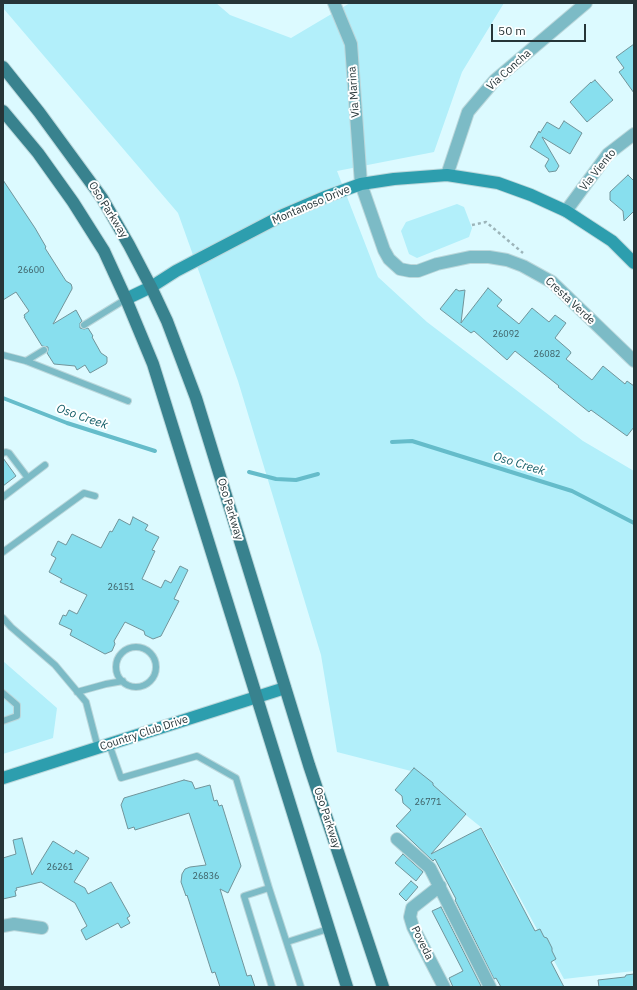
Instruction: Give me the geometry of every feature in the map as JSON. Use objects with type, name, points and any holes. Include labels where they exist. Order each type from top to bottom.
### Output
[{"type":"main road","name":"Oso Parkway","points":[[3,67],[48,124],[102,198],[129,244],[167,321],[196,398],[285,688],[383,987]]},
{"type":"main road","points":[[3,110],[38,153],[73,202],[104,251],[153,364],[347,987]]},
{"type":"street","name":"Via Marina","points":[[334,3],[351,44],[361,184]]},
{"type":"street","name":"Via Concha","points":[[447,175],[468,112],[495,80],[586,3]]},
{"type":"street","name":"Via Viento","points":[[566,211],[608,154],[634,134]]},
{"type":"street","name":"Montanoso Drive","points":[[126,299],[151,287],[282,215],[325,196],[361,184],[394,179],[447,175],[498,183],[531,195],[566,211],[612,241],[634,263]]},
{"type":"street","name":"Cresta Verde","points":[[361,184],[384,250],[394,264],[400,269],[418,271],[437,264],[470,257],[489,257],[520,265],[552,282],[634,361]]},
{"type":"street","name":"Country Club Drive","points":[[3,778],[285,688]]},
{"type":"street","points":[[396,839],[430,868],[490,987]]},
{"type":"street","name":"Poveda","points":[[440,886],[412,908],[410,917],[413,927],[444,987]]},
{"type":"street","points":[[3,926],[14,924],[42,928]]},
{"type":"lane","points":[[84,325],[126,299]]},
{"type":"lane","points":[[26,361],[44,350]]},
{"type":"lane","points":[[3,356],[26,361],[128,401]]},
{"type":"lane","points":[[3,454],[6,452],[9,453],[28,478]]},
{"type":"lane","points":[[3,497],[45,465]]},
{"type":"lane","points":[[3,552],[84,493],[95,496]]},
{"type":"lane","points":[[3,618],[11,627],[55,665],[86,702],[104,746],[121,778],[197,756],[236,778],[301,987]]},
{"type":"lane","points":[[77,692],[106,684],[123,682],[129,685],[142,686],[148,683],[155,672],[156,666],[151,654],[140,647],[134,647],[122,652],[117,664],[117,670],[123,682]]},
{"type":"lane","points":[[3,693],[17,705],[17,716],[3,721]]},
{"type":"lane","points":[[269,888],[244,896],[272,987]]},
{"type":"lane","points":[[286,942],[328,929]]},
{"type":"path","points":[[472,225],[486,222],[510,241],[523,252],[520,265]]},
{"type":"shaded area","points":[[3,3],[216,3],[230,15],[291,38],[350,3],[504,3],[462,72],[434,152],[337,171],[378,277],[427,322],[583,441],[634,471],[634,971],[564,979],[482,828],[411,771],[337,752],[321,655],[238,381],[178,213],[3,8]]},
{"type":"shaded area","points":[[457,204],[464,207],[472,228],[469,237],[417,258],[409,254],[401,231],[406,222]]},
{"type":"shaded area","points":[[3,661],[57,708],[53,738],[3,754]]},
{"type":"building","points":[[634,44],[634,93],[619,72],[624,68],[616,57]]},
{"type":"building","points":[[595,80],[613,100],[587,122],[570,102]]},
{"type":"building","points":[[564,121],[582,133],[570,154],[542,137],[559,166],[556,171],[549,172],[545,166],[549,159],[530,147],[539,131],[540,133],[547,122],[559,129]]},
{"type":"building","points":[[628,175],[634,181],[634,211],[624,221],[623,211],[610,200],[610,192]]},
{"type":"building","points":[[3,180],[35,228],[46,247],[45,248],[66,281],[71,284],[72,289],[53,324],[76,310],[82,321],[80,323],[80,328],[88,328],[101,353],[107,357],[106,364],[90,373],[85,365],[77,370],[75,366],[54,364],[47,353],[48,347],[42,346],[24,317],[24,315],[29,311],[16,292],[3,300]]},
{"type":"building","points":[[488,288],[502,300],[497,306],[519,324],[532,308],[549,322],[555,315],[566,323],[555,338],[570,351],[571,353],[566,359],[592,380],[603,366],[625,384],[627,381],[634,386],[634,427],[627,436],[591,410],[589,412],[515,351],[507,360],[474,331],[471,333],[440,309],[456,289],[459,291],[465,290],[461,323]]},
{"type":"building","points":[[3,458],[16,476],[3,486]]},
{"type":"building","points":[[133,517],[148,525],[145,530],[159,537],[152,550],[155,551],[142,579],[161,588],[165,580],[171,583],[180,566],[188,570],[174,599],[179,601],[161,636],[153,639],[145,635],[144,631],[125,622],[114,641],[115,644],[112,651],[105,654],[70,635],[72,630],[59,624],[63,615],[66,616],[69,610],[77,614],[87,595],[60,582],[62,579],[49,572],[56,558],[51,555],[58,541],[66,545],[72,534],[101,548],[110,531],[112,532],[119,519],[130,525]]},
{"type":"building","points":[[414,768],[433,783],[433,785],[466,814],[431,854],[481,828],[535,931],[540,929],[544,937],[547,938],[556,959],[551,962],[564,987],[501,987],[496,978],[494,979],[435,859],[433,861],[396,826],[411,810],[403,803],[402,796],[395,790]]},
{"type":"building","points":[[184,780],[192,782],[195,789],[210,785],[214,801],[217,800],[219,806],[222,805],[241,866],[228,893],[220,889],[247,976],[251,975],[255,987],[220,987],[215,972],[212,973],[187,895],[186,896],[181,882],[182,874],[185,869],[206,865],[189,813],[135,830],[134,827],[128,829],[121,805],[124,798]]},
{"type":"building","points":[[22,838],[32,875],[53,841],[74,854],[76,850],[89,858],[74,882],[85,888],[88,894],[111,882],[130,916],[127,918],[130,923],[121,928],[118,923],[86,940],[81,930],[87,926],[75,903],[41,882],[16,888],[16,896],[3,899],[3,858],[16,854],[13,840]]},
{"type":"building","points":[[403,854],[423,872],[416,881],[395,863]]},
{"type":"building","points":[[411,881],[418,887],[406,901],[399,894]]},
{"type":"building","points":[[441,907],[481,986],[479,987],[453,987],[449,978],[463,971],[432,911]]},
{"type":"building","points":[[634,974],[634,987],[599,987],[598,980],[625,977],[626,975]]},
{"type":"waterway","name":"Oso Creek","points":[[3,398],[67,423],[155,451]]},
{"type":"waterway","name":"Oso Creek","points":[[392,442],[412,441],[572,491],[634,523]]},
{"type":"waterway","name":"Oso Creek","points":[[249,472],[276,479],[296,480],[318,474]]}]
